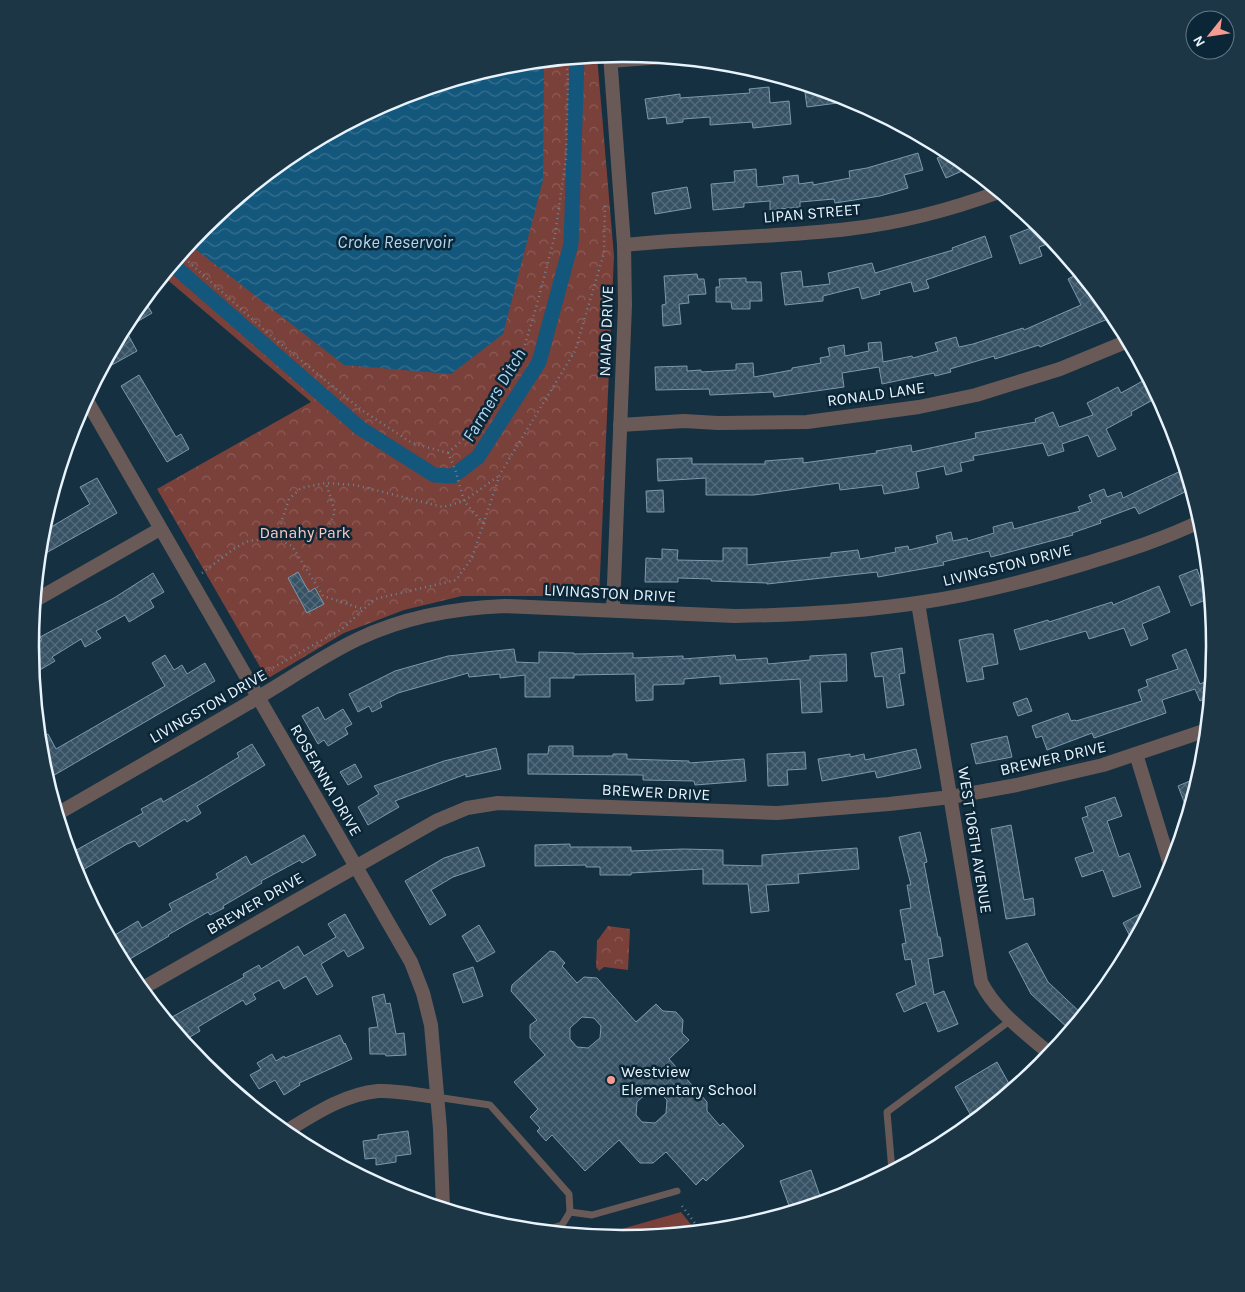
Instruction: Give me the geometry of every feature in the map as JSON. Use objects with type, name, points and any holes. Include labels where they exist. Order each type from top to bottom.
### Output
[{"type":"street","name":"NAIAD DRIVE","points":[[610,62],[624,245],[625,324],[613,609]]},
{"type":"street","name":"LIPAN STREET","points":[[624,245],[849,229],[930,215],[992,194]]},
{"type":"street","name":"RONALD LANE","points":[[620,425],[684,421],[718,423],[807,422],[919,407],[976,394],[1060,369],[1122,344]]},
{"type":"street","name":"ROSEANNA DRIVE","points":[[90,407],[248,682],[405,949],[423,993],[431,1025],[440,1129],[443,1201]]},
{"type":"street","name":"LIVINGSTON DRIVE","points":[[63,811],[258,698],[339,648],[381,629],[425,616],[479,607],[505,606],[771,616],[866,610],[918,603],[1039,578],[1117,554],[1193,524]]},
{"type":"street","points":[[41,597],[160,529]]},
{"type":"street","name":"WEST 106TH AVENUE","points":[[918,603],[981,982],[987,994],[1011,1020],[1044,1049]]},
{"type":"street","name":"BREWER DRIVE","points":[[147,984],[356,865],[452,813],[481,805],[498,803],[777,813],[889,804],[951,797],[1017,785],[1103,765],[1199,733]]},
{"type":"street","points":[[1136,754],[1167,855]]},
{"type":"street","points":[[293,1127],[340,1101],[366,1093],[380,1091],[436,1097]]},
{"type":"lane","points":[[891,1164],[887,1112],[1011,1020]]},
{"type":"lane","points":[[436,1097],[490,1105],[569,1194],[570,1212],[562,1225],[558,1226]]},
{"type":"lane","points":[[570,1212],[592,1215],[677,1190]]},
{"type":"path","points":[[448,453],[484,421],[519,364],[555,235],[566,158],[567,65]]},
{"type":"path","points":[[248,682],[342,628],[375,599],[456,580],[472,558],[500,474],[575,351],[604,253],[606,193]]},
{"type":"path","points":[[186,259],[270,336],[362,411],[412,443],[448,453],[455,468],[464,501],[484,524]]},
{"type":"path","points":[[276,538],[289,499],[301,488],[326,483],[355,485],[443,507],[464,501],[500,474]]},
{"type":"path","points":[[207,581],[202,572],[248,541],[276,538],[290,533],[310,543],[327,530],[335,512],[326,483]]},
{"type":"path","points":[[276,538],[292,546],[323,596],[363,610]]},
{"type":"path","points":[[682,1206],[697,1225]]},
{"type":"green space","name":"Danahy Park","points":[[598,63],[614,256],[599,598],[462,596],[404,610],[344,633],[267,679],[157,489],[311,402],[168,280],[184,261],[210,233],[267,183],[331,140],[364,122],[435,93],[471,82],[546,67]]},
{"type":"green space","points":[[608,926],[630,929],[628,970],[604,967],[599,971],[596,967],[597,941]]},
{"type":"green space","points":[[681,1212],[692,1226],[661,1229],[618,1230]]},
{"type":"water","name":"Croke Reservoir","points":[[544,67],[543,180],[503,334],[451,374],[344,365],[195,249],[238,207],[267,183],[331,140],[364,122],[435,93],[471,82]]},
{"type":"building","points":[[769,87],[770,103],[789,101],[791,124],[753,128],[752,122],[710,125],[710,117],[683,119],[683,122],[667,124],[666,117],[648,119],[645,99],[680,94],[680,98],[750,93],[749,89]]},
{"type":"building","points":[[805,91],[836,103],[807,107]]},
{"type":"building","points":[[918,153],[923,170],[904,175],[908,188],[880,196],[835,203],[834,199],[800,202],[800,207],[770,210],[770,201],[744,203],[744,207],[713,210],[711,184],[735,182],[734,171],[756,169],[757,187],[784,184],[783,177],[798,175],[799,184],[813,182],[813,185],[850,178],[849,171],[867,168]]},
{"type":"building","points":[[940,157],[961,171],[946,178],[937,158]]},
{"type":"building","points":[[687,187],[691,208],[655,214],[652,193]]},
{"type":"building","points":[[1030,228],[1046,245],[1039,247],[1042,256],[1020,264],[1010,236]]},
{"type":"building","points":[[985,236],[992,257],[926,280],[929,288],[914,292],[911,282],[879,291],[880,294],[862,299],[859,287],[823,296],[823,301],[785,305],[781,273],[801,271],[803,287],[830,284],[828,273],[872,263],[875,273],[953,250],[952,248]]},
{"type":"building","points":[[697,274],[698,279],[704,279],[706,294],[688,295],[689,303],[679,304],[681,324],[663,326],[662,305],[666,304],[664,276]]},
{"type":"building","points":[[1074,276],[1106,320],[1040,347],[1039,345],[995,359],[994,356],[950,369],[951,372],[935,376],[934,373],[882,384],[879,367],[842,373],[844,387],[774,397],[773,392],[710,395],[709,389],[656,390],[655,367],[687,366],[687,371],[701,370],[701,372],[736,370],[736,364],[753,363],[754,377],[821,363],[820,358],[830,356],[828,348],[844,345],[845,356],[869,351],[868,343],[881,342],[883,362],[912,356],[913,358],[938,351],[935,343],[956,337],[959,347],[973,344],[1023,328],[1024,330],[1081,305],[1068,279]]},
{"type":"building","points":[[746,278],[746,282],[761,282],[762,301],[750,301],[750,309],[732,309],[731,302],[716,302],[716,287],[720,287],[719,279]]},
{"type":"building","points":[[148,306],[152,313],[137,322]]},
{"type":"building","points":[[129,336],[137,351],[111,365]]},
{"type":"building","points":[[139,375],[176,437],[181,434],[189,449],[167,462],[121,386]]},
{"type":"building","points":[[1142,381],[1152,400],[1131,412],[1132,415],[1106,429],[1116,449],[1098,457],[1088,435],[1062,444],[1064,451],[1048,456],[1043,443],[973,456],[974,460],[960,463],[962,471],[946,475],[944,466],[916,472],[919,488],[884,494],[882,485],[840,490],[839,483],[754,495],[706,495],[706,478],[658,481],[657,459],[692,458],[692,464],[765,464],[765,461],[803,458],[803,463],[877,453],[876,451],[911,445],[912,452],[976,438],[975,433],[1036,422],[1035,419],[1053,412],[1059,427],[1093,415],[1087,403],[1118,387],[1121,393]]},
{"type":"building","points":[[1179,472],[1185,492],[1139,514],[1135,507],[1100,520],[1101,523],[1072,533],[1073,535],[991,557],[989,551],[943,562],[944,565],[878,577],[877,572],[767,584],[678,578],[678,582],[645,582],[646,558],[662,559],[662,549],[678,550],[677,560],[723,561],[723,548],[747,548],[747,565],[831,557],[831,553],[858,550],[860,559],[896,552],[895,548],[908,546],[909,550],[938,543],[936,536],[951,532],[953,541],[967,538],[968,541],[994,533],[993,527],[1012,522],[1014,529],[1080,511],[1078,507],[1092,502],[1089,495],[1104,489],[1107,497],[1121,492],[1123,498]]},
{"type":"building","points":[[97,478],[117,513],[47,553],[51,527],[90,504],[80,487]]},
{"type":"building","points":[[663,490],[664,512],[647,512],[646,491]]},
{"type":"building","points":[[1197,569],[1202,583],[1204,600],[1191,606],[1179,576]]},
{"type":"building","points":[[298,572],[309,592],[315,588],[324,604],[307,613],[288,578]]},
{"type":"building","points":[[153,573],[164,592],[150,600],[154,607],[129,622],[125,615],[96,631],[101,638],[85,647],[81,639],[52,657],[55,661],[40,670],[39,642],[42,640],[40,637],[114,598]]},
{"type":"building","points":[[1159,586],[1170,612],[1142,624],[1148,639],[1131,646],[1124,628],[1089,639],[1086,631],[1020,650],[1014,630],[1048,620],[1049,622],[1112,602],[1113,605]]},
{"type":"building","points":[[993,634],[998,664],[982,667],[984,679],[967,682],[959,640]]},
{"type":"building","points":[[902,648],[905,673],[899,674],[904,705],[887,708],[883,676],[875,677],[871,653]]},
{"type":"building","points":[[514,649],[516,662],[539,663],[539,652],[574,654],[633,653],[633,658],[683,656],[683,659],[735,655],[736,660],[767,658],[768,664],[810,660],[810,656],[846,654],[847,681],[820,682],[822,712],[802,713],[800,679],[720,684],[720,676],[684,679],[684,684],[653,685],[653,700],[636,701],[635,674],[574,675],[574,678],[550,678],[550,697],[525,697],[525,675],[500,678],[500,674],[469,677],[468,673],[398,693],[380,702],[382,707],[372,712],[369,706],[358,712],[349,694],[395,671],[448,656]]},
{"type":"building","points":[[1186,649],[1200,684],[1205,682],[1203,699],[1200,701],[1195,689],[1162,700],[1166,713],[1094,738],[1092,733],[1047,750],[1042,736],[1036,738],[1032,726],[1068,713],[1071,721],[1076,721],[1142,701],[1138,690],[1148,686],[1146,680],[1178,669],[1172,655]]},
{"type":"building","points":[[165,655],[174,670],[182,665],[187,674],[205,663],[215,681],[54,775],[46,735],[48,734],[56,749],[165,686],[152,663]]},
{"type":"building","points":[[1027,698],[1032,711],[1018,716],[1013,703]]},
{"type":"building","points":[[318,707],[325,720],[343,709],[352,724],[345,728],[348,734],[328,746],[324,740],[318,744],[302,716]]},
{"type":"building","points":[[1007,736],[1012,757],[976,764],[971,744]]},
{"type":"building","points":[[252,744],[265,765],[197,806],[201,813],[187,822],[185,819],[139,847],[135,841],[127,844],[83,870],[76,850],[143,813],[141,809],[161,798],[163,802],[203,779],[239,757],[237,753]]},
{"type":"building","points":[[549,746],[573,746],[573,756],[627,754],[627,759],[689,761],[689,763],[744,759],[746,781],[695,785],[694,781],[643,780],[643,775],[528,774],[528,754],[548,754]]},
{"type":"building","points":[[496,748],[501,769],[466,777],[466,774],[395,801],[399,807],[368,825],[358,807],[379,794],[374,786],[444,761]]},
{"type":"building","points":[[916,749],[921,768],[877,778],[875,771],[822,781],[818,759],[850,754],[850,757],[864,754],[865,760]]},
{"type":"building","points":[[805,752],[806,769],[787,770],[788,785],[768,786],[767,754]]},
{"type":"building","points":[[355,764],[362,777],[348,785],[340,772]]},
{"type":"building","points":[[1190,781],[1184,803],[1178,786]]},
{"type":"building","points":[[1115,797],[1122,816],[1107,821],[1119,857],[1129,853],[1141,887],[1113,897],[1103,870],[1082,877],[1075,858],[1094,852],[1082,818],[1088,816],[1085,807]]},
{"type":"building","points":[[1011,825],[1024,900],[1033,898],[1035,915],[1006,919],[991,829]]},
{"type":"building","points":[[920,832],[927,862],[924,863],[943,956],[928,959],[934,995],[944,991],[958,1024],[938,1032],[926,1002],[904,1012],[896,994],[916,985],[911,959],[905,960],[902,944],[906,943],[900,910],[911,908],[907,885],[911,885],[899,837]]},
{"type":"building","points":[[304,835],[316,855],[302,863],[300,860],[261,881],[262,883],[223,906],[224,908],[210,915],[208,912],[130,959],[115,935],[138,921],[142,928],[172,910],[169,904],[218,878],[216,874],[246,856],[251,865]]},
{"type":"building","points":[[570,844],[570,847],[631,847],[631,851],[723,850],[723,865],[762,866],[762,855],[857,848],[859,869],[798,874],[799,883],[766,885],[769,911],[751,913],[748,884],[703,884],[703,869],[631,873],[631,875],[600,875],[600,867],[586,867],[586,865],[535,866],[535,845]]},
{"type":"building","points":[[478,847],[485,866],[453,877],[431,890],[446,915],[430,925],[405,881],[444,858]]},
{"type":"building","points":[[1141,913],[1129,935],[1123,923]]},
{"type":"building","points":[[345,914],[364,948],[348,957],[344,950],[321,964],[333,986],[317,995],[306,976],[284,989],[279,980],[253,994],[256,999],[246,1005],[243,1000],[198,1027],[200,1031],[190,1037],[172,1017],[244,977],[243,974],[259,965],[261,969],[298,946],[304,956],[336,937],[328,924]]},
{"type":"building","points":[[479,925],[495,952],[477,962],[462,936]]},
{"type":"building","points":[[1027,943],[1048,982],[1078,1010],[1065,1026],[1031,994],[1009,952]]},
{"type":"building","points":[[550,951],[555,952],[565,963],[562,966],[577,983],[584,977],[597,978],[636,1022],[656,1004],[663,1011],[676,1012],[683,1020],[682,1033],[689,1040],[669,1059],[707,1102],[707,1111],[720,1126],[723,1123],[744,1146],[706,1181],[703,1178],[696,1185],[666,1152],[653,1163],[640,1163],[619,1140],[585,1171],[552,1135],[546,1141],[537,1131],[540,1128],[530,1117],[538,1109],[514,1082],[545,1055],[530,1038],[530,1025],[537,1020],[511,991],[512,985]],"holes":[[[582,1017],[594,1018],[601,1026],[600,1038],[588,1048],[577,1047],[570,1039],[570,1028]],[[648,1092],[660,1093],[667,1100],[666,1113],[655,1123],[642,1122],[636,1115],[637,1102]]]},
{"type":"building","points":[[473,967],[483,996],[463,1003],[453,974]]},
{"type":"building","points":[[384,994],[386,1004],[390,1003],[396,1034],[404,1033],[406,1055],[386,1056],[385,1054],[370,1054],[369,1028],[378,1027],[372,997]]},
{"type":"building","points":[[340,1035],[352,1059],[299,1083],[300,1085],[284,1095],[275,1080],[259,1089],[250,1075],[261,1069],[257,1063],[272,1054],[276,1061],[284,1056],[285,1058]]},
{"type":"building","points":[[997,1062],[1009,1083],[970,1114],[955,1087]]},
{"type":"building","points":[[408,1131],[411,1154],[396,1156],[396,1162],[376,1165],[376,1158],[365,1159],[363,1141],[378,1139],[378,1135]]},
{"type":"building","points":[[811,1170],[820,1195],[789,1205],[780,1181]]},
{"type":"waterway","name":"Farmers Ditch","points":[[177,269],[360,428],[434,475],[453,476],[478,457],[539,362],[571,244],[577,64]]},
{"type":"place","name":"Westview Elementary School","points":[[611,1080]]}]
